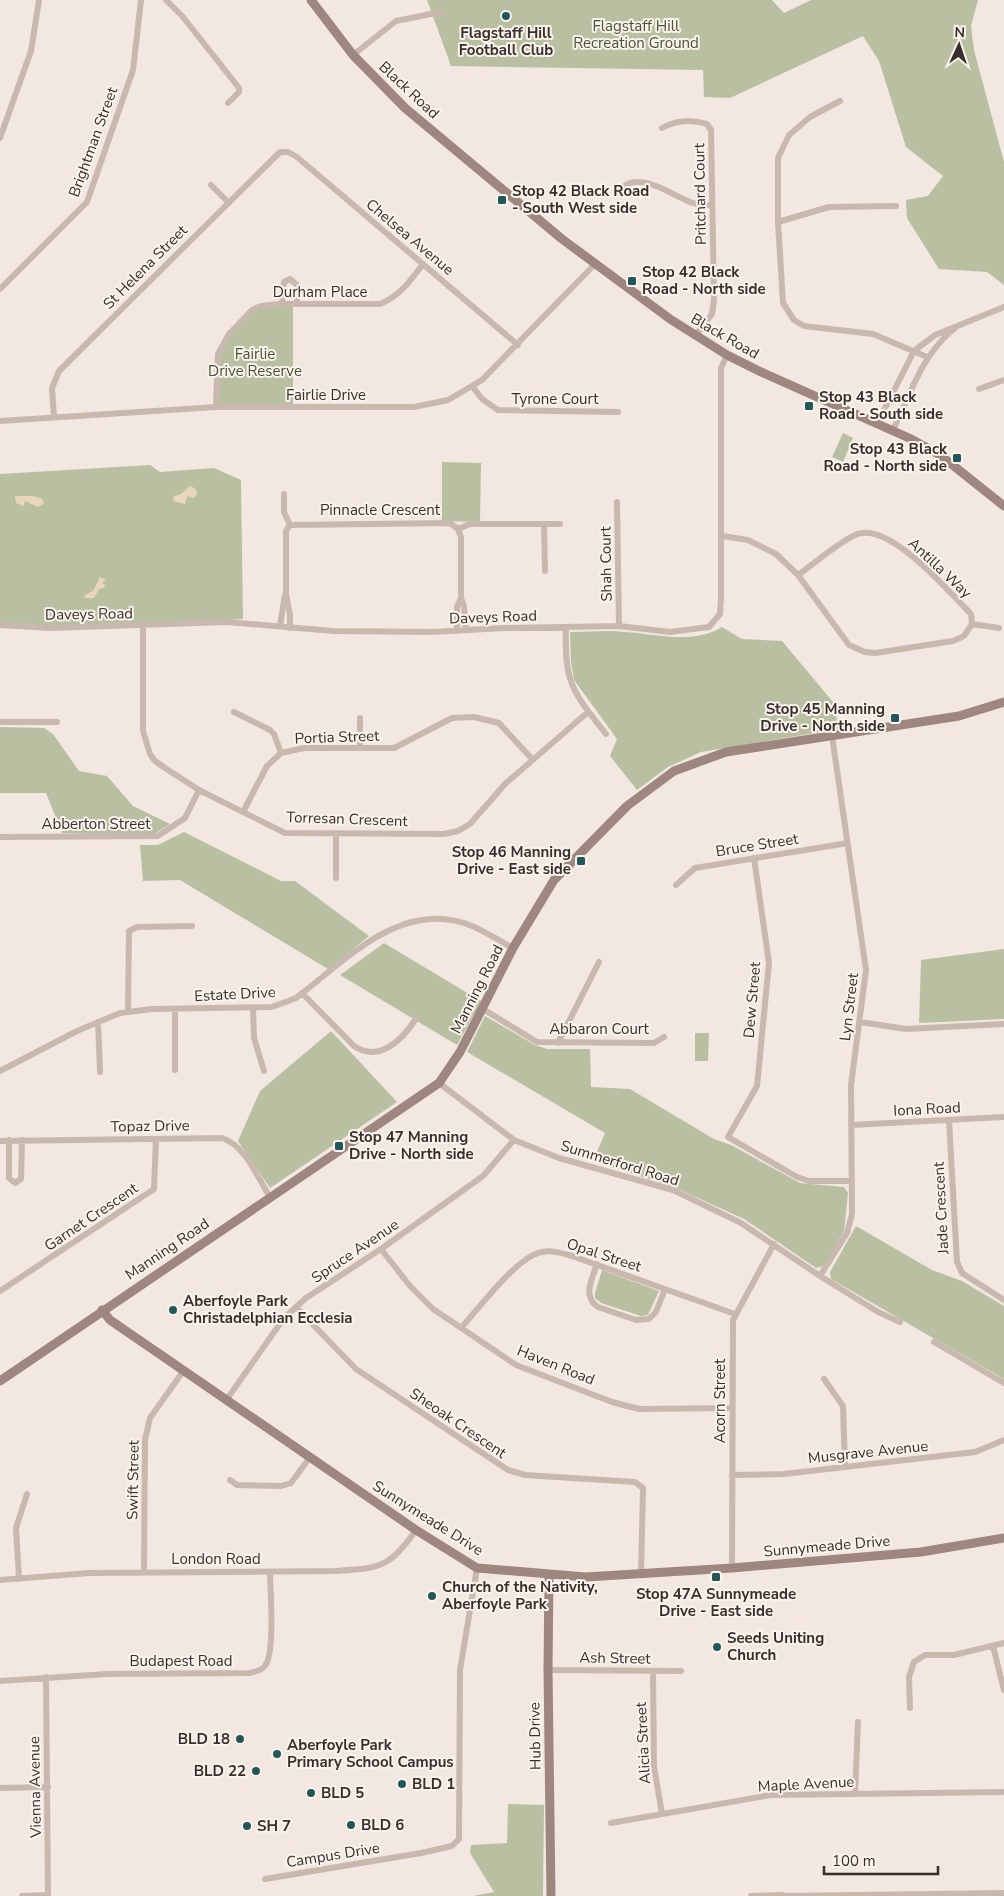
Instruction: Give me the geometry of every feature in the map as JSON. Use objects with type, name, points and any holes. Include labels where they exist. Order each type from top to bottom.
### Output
[{"type":"street","points":[[0,138],[31,51],[39,0]]},
{"type":"street","name":"Brightman Street","points":[[0,289],[87,202],[133,70],[141,0]]},
{"type":"street","points":[[166,0],[183,17],[239,88],[239,92],[228,103]]},
{"type":"street","name":"Black Road","points":[[311,0],[353,55],[405,108],[562,239],[695,336],[727,355],[776,379],[878,422],[940,455],[1004,506]]},
{"type":"street","points":[[353,55],[396,21],[441,12]]},
{"type":"street","points":[[840,101],[810,117],[789,136],[778,158],[778,222],[781,289],[784,303],[794,320],[804,326],[816,329],[873,334],[928,358]]},
{"type":"street","name":"Pritchard Court","points":[[662,128],[674,121],[698,121],[707,124],[711,130],[714,300],[712,314],[695,336]]},
{"type":"street","name":"St Helena Street","points":[[54,417],[53,383],[59,372],[274,156],[284,151]]},
{"type":"street","name":"Chelsea Avenue","points":[[284,151],[297,157],[518,345]]},
{"type":"street","points":[[623,187],[632,182],[650,184],[693,203],[712,205]]},
{"type":"street","points":[[211,185],[228,202]]},
{"type":"street","points":[[778,222],[829,207],[896,206]]},
{"type":"street","name":"Fairlie Drive","points":[[0,421],[216,407],[414,407],[448,400],[482,380],[596,263]]},
{"type":"street","name":"Durham Place","points":[[216,407],[216,364],[222,344],[252,310],[261,306],[282,304],[380,304],[391,299],[404,289],[423,264]]},
{"type":"street","points":[[282,304],[284,282],[290,279],[297,285],[297,304]]},
{"type":"street","points":[[878,422],[914,351],[935,335],[1003,310]]},
{"type":"street","points":[[893,430],[928,358],[940,340],[958,326]]},
{"type":"street","name":"Daveys Road","points":[[0,625],[50,628],[226,622],[332,631],[456,631],[619,626],[670,632],[709,628],[720,614],[722,536],[721,368],[727,355]]},
{"type":"street","points":[[979,389],[1004,380]]},
{"type":"street","name":"Tyrone Court","points":[[472,386],[482,399],[498,410],[618,412]]},
{"type":"street","points":[[280,626],[286,594],[286,531],[290,525],[284,512],[284,494]]},
{"type":"street","name":"Shah Court","points":[[617,502],[619,626]]},
{"type":"street","name":"Pinnacle Crescent","points":[[290,525],[450,523],[458,529],[461,537],[461,598],[464,606],[466,630]]},
{"type":"street","points":[[458,529],[470,524],[560,524]]},
{"type":"street","points":[[544,524],[545,571]]},
{"type":"street","name":"Antilla Way","points":[[798,575],[856,535],[868,532],[904,548],[971,614],[972,624]]},
{"type":"street","points":[[722,536],[748,540],[776,554],[798,575],[849,645],[865,652],[875,653],[953,641],[964,636],[972,624],[999,628]]},
{"type":"street","points":[[286,594],[290,615],[290,628]]},
{"type":"street","name":"Pinnacle Crescent","points":[[456,631],[457,607],[461,598]]},
{"type":"street","name":"Torresan Crescent","points":[[143,625],[144,741],[155,761],[199,790],[285,833],[336,835],[444,834],[458,831],[479,816],[505,784],[532,759],[588,712]]},
{"type":"street","points":[[566,627],[565,660],[572,687],[588,712],[606,734]]},
{"type":"street","name":"Manning Road","points":[[0,1381],[439,1083],[460,1052],[513,948],[560,873],[627,806],[674,771],[726,752],[959,716],[1004,702]]},
{"type":"street","points":[[234,712],[270,730],[274,734],[281,753]]},
{"type":"street","name":"Portia Street","points":[[243,812],[267,766],[281,753],[304,748],[394,748],[452,718],[474,716],[498,723],[532,759]]},
{"type":"street","points":[[360,718],[360,748]]},
{"type":"street","points":[[0,722],[57,722]]},
{"type":"street","name":"Lyn Street","points":[[820,1276],[847,1233],[852,1214],[851,1085],[866,970],[832,736]]},
{"type":"street","name":"Abberton Street","points":[[0,837],[158,836],[185,818],[199,790]]},
{"type":"street","points":[[336,835],[336,878]]},
{"type":"street","name":"Bruce Street","points":[[676,885],[694,868],[848,843]]},
{"type":"street","name":"Dew Street","points":[[754,858],[770,963],[757,1086],[728,1137],[797,1177],[808,1180],[852,1181]]},
{"type":"street","name":"Estate Drive","points":[[0,1071],[98,1022],[128,1012],[253,1008],[285,1004],[372,939],[391,928],[409,921],[430,919],[459,922],[472,926],[513,948]]},
{"type":"street","points":[[128,1012],[129,931],[137,927],[192,926]]},
{"type":"street","points":[[558,1043],[599,962]]},
{"type":"street","points":[[302,993],[354,1046],[364,1051],[389,1048],[402,1039],[415,1020]]},
{"type":"street","points":[[253,1008],[254,1038],[264,1071]]},
{"type":"street","points":[[175,1009],[175,1070]]},
{"type":"street","name":"Abbaron Court","points":[[483,1009],[537,1042],[654,1043],[664,1037]]},
{"type":"street","points":[[98,1022],[100,1072]]},
{"type":"street","points":[[860,1022],[906,1029],[1004,1024]]},
{"type":"street","name":"Summerford Road","points":[[439,1083],[514,1140],[559,1158],[673,1190],[741,1223],[820,1276],[878,1312],[900,1322]]},
{"type":"street","name":"Iona Road","points":[[851,1125],[1004,1117]]},
{"type":"street","name":"Jade Crescent","points":[[949,1120],[957,1262],[962,1273],[1004,1300]]},
{"type":"street","name":"Topaz Drive","points":[[0,1141],[222,1138],[229,1140],[242,1153],[270,1197]]},
{"type":"street","name":"Garnet Crescent","points":[[0,1291],[154,1189],[156,1139]]},
{"type":"street","points":[[9,1140],[9,1178],[15,1183],[21,1179],[22,1140]]},
{"type":"street","name":"Spruce Avenue","points":[[227,1399],[284,1318],[296,1307],[484,1176],[514,1140]]},
{"type":"street","name":"Acorn Street","points":[[732,1568],[733,1320],[774,1244]]},
{"type":"street","name":"Haven Road","points":[[381,1249],[427,1304],[516,1365],[612,1402],[643,1409],[732,1408]]},
{"type":"street","name":"Opal Street","points":[[461,1328],[510,1274],[529,1257],[548,1251],[559,1252],[597,1264],[735,1314]]},
{"type":"street","points":[[597,1264],[588,1292],[592,1304],[598,1307],[636,1320],[649,1319],[656,1312],[665,1289]]},
{"type":"street","name":"Sheoak Crescent","points":[[296,1307],[356,1369],[508,1470],[525,1476],[635,1482],[643,1488],[641,1574]]},
{"type":"street","name":"Sunnymeade Drive","points":[[102,1310],[110,1320],[416,1530],[478,1568],[586,1577],[641,1574],[921,1552],[1004,1538]]},
{"type":"street","points":[[934,1342],[1004,1383]]},
{"type":"street","name":"Swift Street","points":[[144,1572],[145,1440],[150,1418],[184,1370]]},
{"type":"street","points":[[824,1379],[843,1406],[845,1467]]},
{"type":"street","name":"Musgrave Avenue","points":[[732,1475],[784,1474],[975,1452],[1004,1440]]},
{"type":"street","points":[[230,1480],[237,1485],[281,1486],[291,1483],[310,1457]]},
{"type":"street","points":[[19,1579],[16,1528],[27,1494]]},
{"type":"street","name":"London Road","points":[[0,1580],[144,1572],[334,1571],[373,1568],[390,1561],[400,1552],[416,1530]]},
{"type":"street","name":"Campus Drive","points":[[265,1879],[421,1853],[452,1846],[459,1839],[460,1670],[478,1568]]},
{"type":"street","name":"Budapest Road","points":[[0,1681],[107,1674],[250,1673],[258,1670],[265,1666],[270,1652],[270,1572]]},
{"type":"street","name":"Hub Drive","points":[[549,1575],[548,1670],[551,1896]]},
{"type":"street","points":[[910,1708],[909,1677],[914,1662],[925,1655],[954,1655],[1004,1643]]},
{"type":"street","points":[[994,1646],[1004,1690]]},
{"type":"street","name":"Ash Street","points":[[548,1670],[681,1671]]},
{"type":"street","name":"Alicia Street","points":[[653,1671],[654,1766],[662,1814]]},
{"type":"street","name":"Vienna Avenue","points":[[46,1677],[48,1896]]},
{"type":"street","points":[[855,1794],[858,1722]]},
{"type":"street","points":[[0,1788],[48,1787]]},
{"type":"street","name":"Maple Avenue","points":[[611,1823],[771,1795],[1004,1792]]},
{"type":"street","points":[[751,1896],[1004,1893]]},
{"type":"street","points":[[22,1896],[48,1896]]},
{"type":"green space","name":"Flagstaff Hill Recreation Ground","points":[[427,0],[772,0],[784,13],[811,0],[978,0],[971,26],[974,50],[1004,162],[1004,285],[987,272],[939,269],[907,218],[906,200],[928,196],[943,176],[906,147],[879,61],[863,36],[730,98],[704,97],[703,70],[451,66]]},
{"type":"green space","name":"Fairlie Drive Reserve","points":[[293,304],[293,407],[216,407],[222,344],[252,310]]},
{"type":"green space","points":[[843,433],[853,438],[843,462],[832,457]]},
{"type":"green space","points":[[442,462],[481,463],[480,522],[442,521]]},
{"type":"green space","points":[[150,465],[160,472],[214,468],[241,480],[243,619],[55,628],[0,626],[0,474]]},
{"type":"green space","points":[[722,627],[742,639],[782,641],[833,702],[839,729],[701,752],[668,767],[637,790],[610,756],[617,739],[574,680],[570,632],[618,631],[687,637],[699,636]]},
{"type":"green space","points":[[0,727],[44,728],[53,734],[79,771],[107,776],[133,806],[170,824],[156,833],[143,835],[62,833],[46,793],[0,793]]},
{"type":"green space","points":[[184,832],[281,881],[295,881],[369,936],[328,969],[180,880],[143,881],[140,845],[158,845]]},
{"type":"green space","points":[[384,943],[481,1001],[457,1045],[340,975]]},
{"type":"green space","points":[[1004,949],[1004,1019],[919,1023],[921,960]]},
{"type":"green space","points":[[485,1016],[535,1045],[547,1049],[590,1049],[591,1087],[630,1089],[714,1139],[731,1145],[800,1183],[844,1187],[848,1193],[844,1231],[824,1266],[816,1268],[744,1219],[676,1188],[593,1161],[605,1133],[467,1052]]},
{"type":"green space","points":[[331,1031],[397,1102],[270,1188],[238,1141],[260,1091]]},
{"type":"green space","points":[[695,1033],[709,1033],[708,1061],[695,1061]]},
{"type":"green space","points":[[856,1226],[932,1270],[962,1281],[1004,1306],[1004,1379],[831,1279],[830,1272]]},
{"type":"green space","points":[[602,1270],[659,1291],[648,1315],[641,1316],[601,1303],[595,1298]]},
{"type":"green space","points":[[508,1804],[544,1805],[543,1896],[473,1896],[494,1892],[470,1853],[471,1845],[507,1843]]},
{"type":"sand","points":[[190,486],[196,489],[197,495],[193,498],[187,496],[185,504],[173,501],[174,496],[181,494]]},
{"type":"sand","points":[[15,496],[33,496],[42,499],[44,503],[38,507],[25,501],[24,506],[16,503]]},
{"type":"sand","points":[[100,577],[106,580],[102,583],[105,585],[104,588],[99,589],[94,598],[84,598],[85,595],[93,591]]},
{"type":"place","name":"Flagstaff Hill Football Club","points":[[506,16]]},
{"type":"place","name":"Stop 42 Black Road - South West side","points":[[502,200]]},
{"type":"place","name":"Stop 42 Black Road - North side","points":[[632,281]]},
{"type":"place","name":"Stop 43 Black Road - South side","points":[[809,406]]},
{"type":"place","name":"Stop 43 Black Road - North side","points":[[957,458]]},
{"type":"place","name":"Stop 45 Manning Drive - North side","points":[[895,718]]},
{"type":"place","name":"Stop 46 Manning Drive - East side","points":[[581,861]]},
{"type":"place","name":"Stop 47 Manning Drive - North side","points":[[339,1146]]},
{"type":"place","name":"Aberfoyle Park Christadelphian Ecclesia","points":[[173,1310]]},
{"type":"place","name":"Stop 47A Sunnymeade Drive - East side","points":[[716,1577]]},
{"type":"place","name":"Church of the Nativity, Aberfoyle Park","points":[[432,1596]]},
{"type":"place","name":"Seeds Uniting Church","points":[[717,1647]]},
{"type":"place","name":"BLD 18","points":[[240,1739]]},
{"type":"place","name":"Aberfoyle Park Primary School Campus","points":[[277,1754]]},
{"type":"place","name":"BLD 22","points":[[256,1771]]},
{"type":"place","name":"BLD 1","points":[[402,1784]]},
{"type":"place","name":"BLD 5","points":[[311,1793]]},
{"type":"place","name":"BLD 6","points":[[351,1825]]},
{"type":"place","name":"SH 7","points":[[247,1826]]}]
